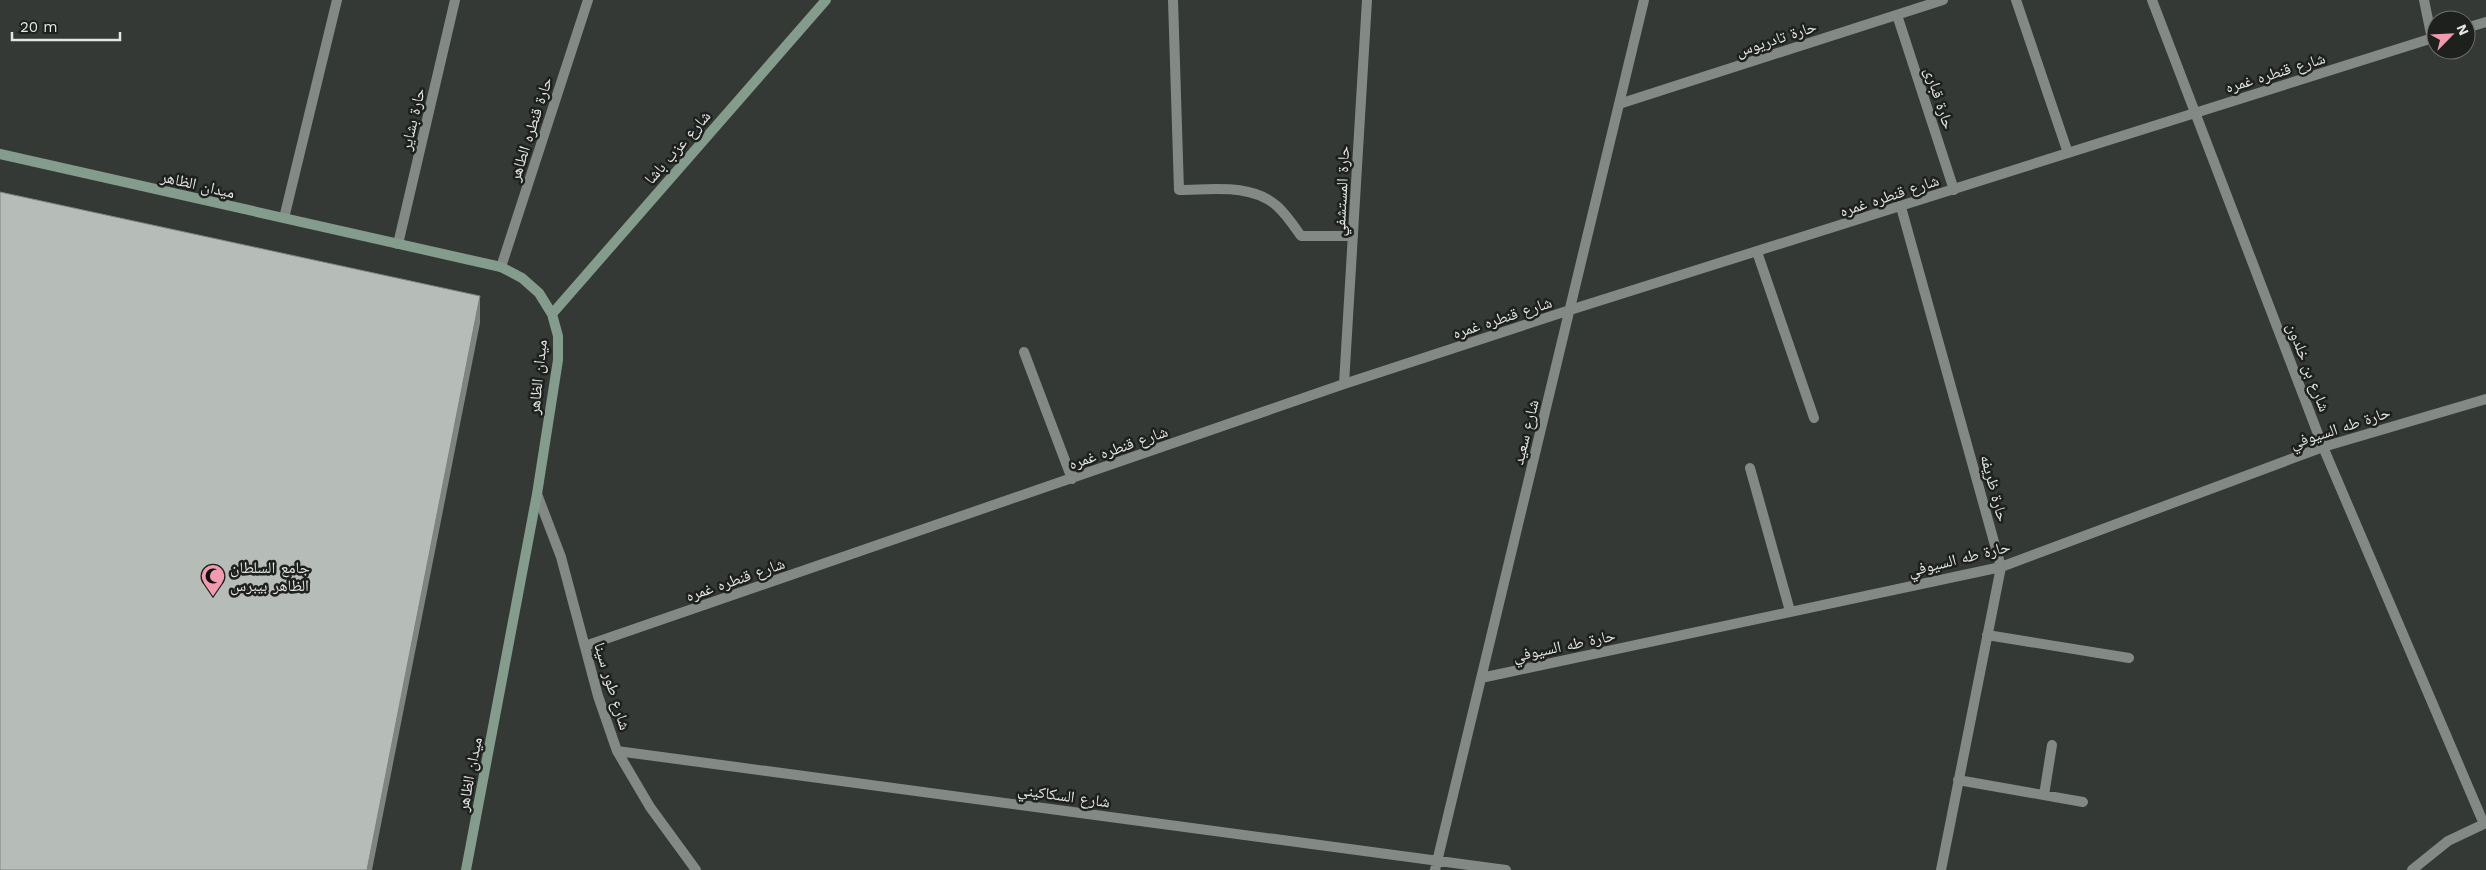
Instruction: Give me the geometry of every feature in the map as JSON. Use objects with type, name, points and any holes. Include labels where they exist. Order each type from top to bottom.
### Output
[{"type":"main road","name":"شارع عزب باشا","points":[[552,314],[826,0]]},
{"type":"main road","name":"ميدان الظاهر","points":[[0,154],[501,268],[522,278],[539,294],[552,314],[558,336],[558,360],[537,494],[466,870]]},
{"type":"street","points":[[284,218],[336,0]]},
{"type":"street","name":"حارة بشاير","points":[[398,244],[455,0]]},
{"type":"street","name":"حارة قنطره الطاهر","points":[[501,268],[588,0]]},
{"type":"street","points":[[1172,0],[1179,190],[1247,191],[1263,196],[1277,206],[1301,236],[1353,236]]},
{"type":"street","name":"حارة المستشفي","points":[[1344,384],[1367,0]]},
{"type":"street","name":"شارع سعيد","points":[[1436,865],[1644,0]]},
{"type":"street","name":"حارة تادريوس","points":[[1619,104],[1943,0]]},
{"type":"street","points":[[2016,0],[2068,153]]},
{"type":"street","name":"شارع بن خلدون","points":[[2152,0],[2323,447],[2485,823]]},
{"type":"street","name":"حارة قبارى","points":[[1897,15],[1954,190]]},
{"type":"street","name":"شارع قنطره غمره","points":[[585,646],[1344,384],[1570,310],[2426,40]]},
{"type":"street","name":"حارة ظريفه","points":[[1901,207],[2001,566],[1941,870]]},
{"type":"street","points":[[1757,252],[1814,418]]},
{"type":"street","points":[[1024,352],[1072,478]]},
{"type":"street","name":"حارة طه السيوفي","points":[[1482,678],[2001,566],[2323,447],[2486,399]]},
{"type":"street","points":[[1750,468],[1790,611]]},
{"type":"street","name":"شارع طور سينا","points":[[537,494],[561,557],[598,696],[617,751],[650,807],[696,870]]},
{"type":"street","points":[[1987,635],[2129,658]]},
{"type":"street","points":[[2044,796],[2052,745]]},
{"type":"street","name":"شارع السكاكيني","points":[[617,751],[1436,865],[1506,870]]},
{"type":"street","points":[[1958,780],[2083,802]]},
{"type":"street","points":[[2412,870],[2448,841],[2485,823]]},
{"type":"building","name":"جامع السلطان الظاهر بيبرس","points":[[0,192],[480,296],[367,870],[0,870]]},
{"type":"place","name":"جامع السلطان الظاهر بيبرس","points":[[213,597]]}]
